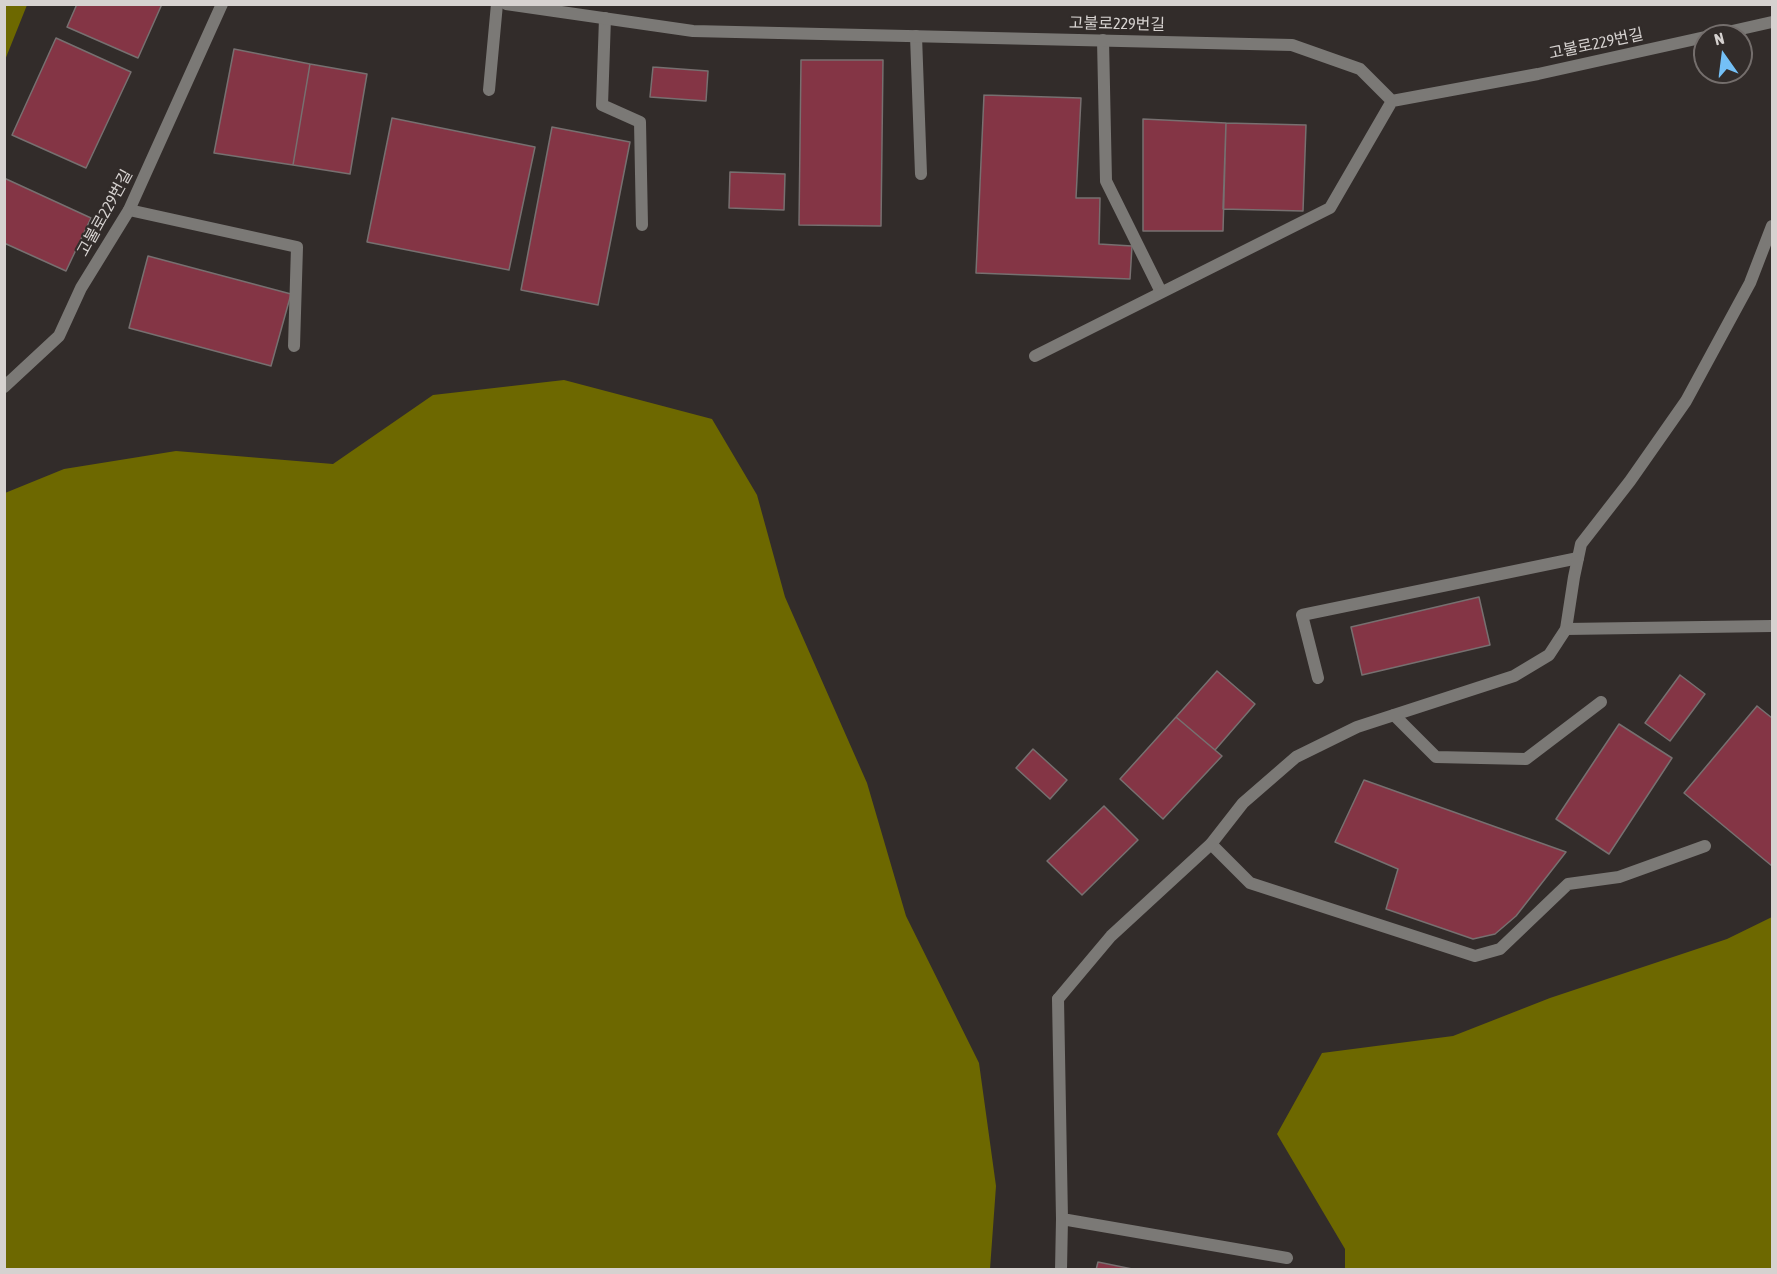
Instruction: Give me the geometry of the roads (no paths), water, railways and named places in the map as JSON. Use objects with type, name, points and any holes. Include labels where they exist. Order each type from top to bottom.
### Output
[{"type":"street","name":"고불로229번길","points":[[4,387],[59,336],[81,288],[129,210],[222,4]]},
{"type":"street","points":[[489,90],[497,4]]},
{"type":"street","name":"고불로229번길","points":[[506,4],[693,31],[1292,45],[1360,69],[1392,101],[1538,74],[1693,40]]},
{"type":"street","points":[[605,18],[602,105],[640,122],[642,225]]},
{"type":"street","points":[[1753,26],[1773,22]]},
{"type":"street","points":[[916,36],[921,174]]},
{"type":"street","points":[[1104,40],[1106,181],[1161,292]]},
{"type":"street","points":[[1035,356],[1329,208],[1392,101]]},
{"type":"street","points":[[129,210],[297,248],[294,346]]},
{"type":"street","points":[[1061,1269],[1058,999],[1111,936],[1211,844],[1242,803],[1296,757],[1357,727],[1514,676],[1549,655],[1566,629],[1581,544],[1630,481],[1686,401],[1750,283],[1773,226]]},
{"type":"street","points":[[1318,678],[1302,615],[1578,558]]},
{"type":"street","points":[[1566,629],[1773,626]]},
{"type":"street","points":[[1394,715],[1436,757],[1526,759],[1600,702]]},
{"type":"street","points":[[1211,844],[1250,883],[1474,956],[1500,949],[1568,884],[1618,877],[1705,846]]},
{"type":"street","points":[[1062,1219],[1287,1258]]}]
